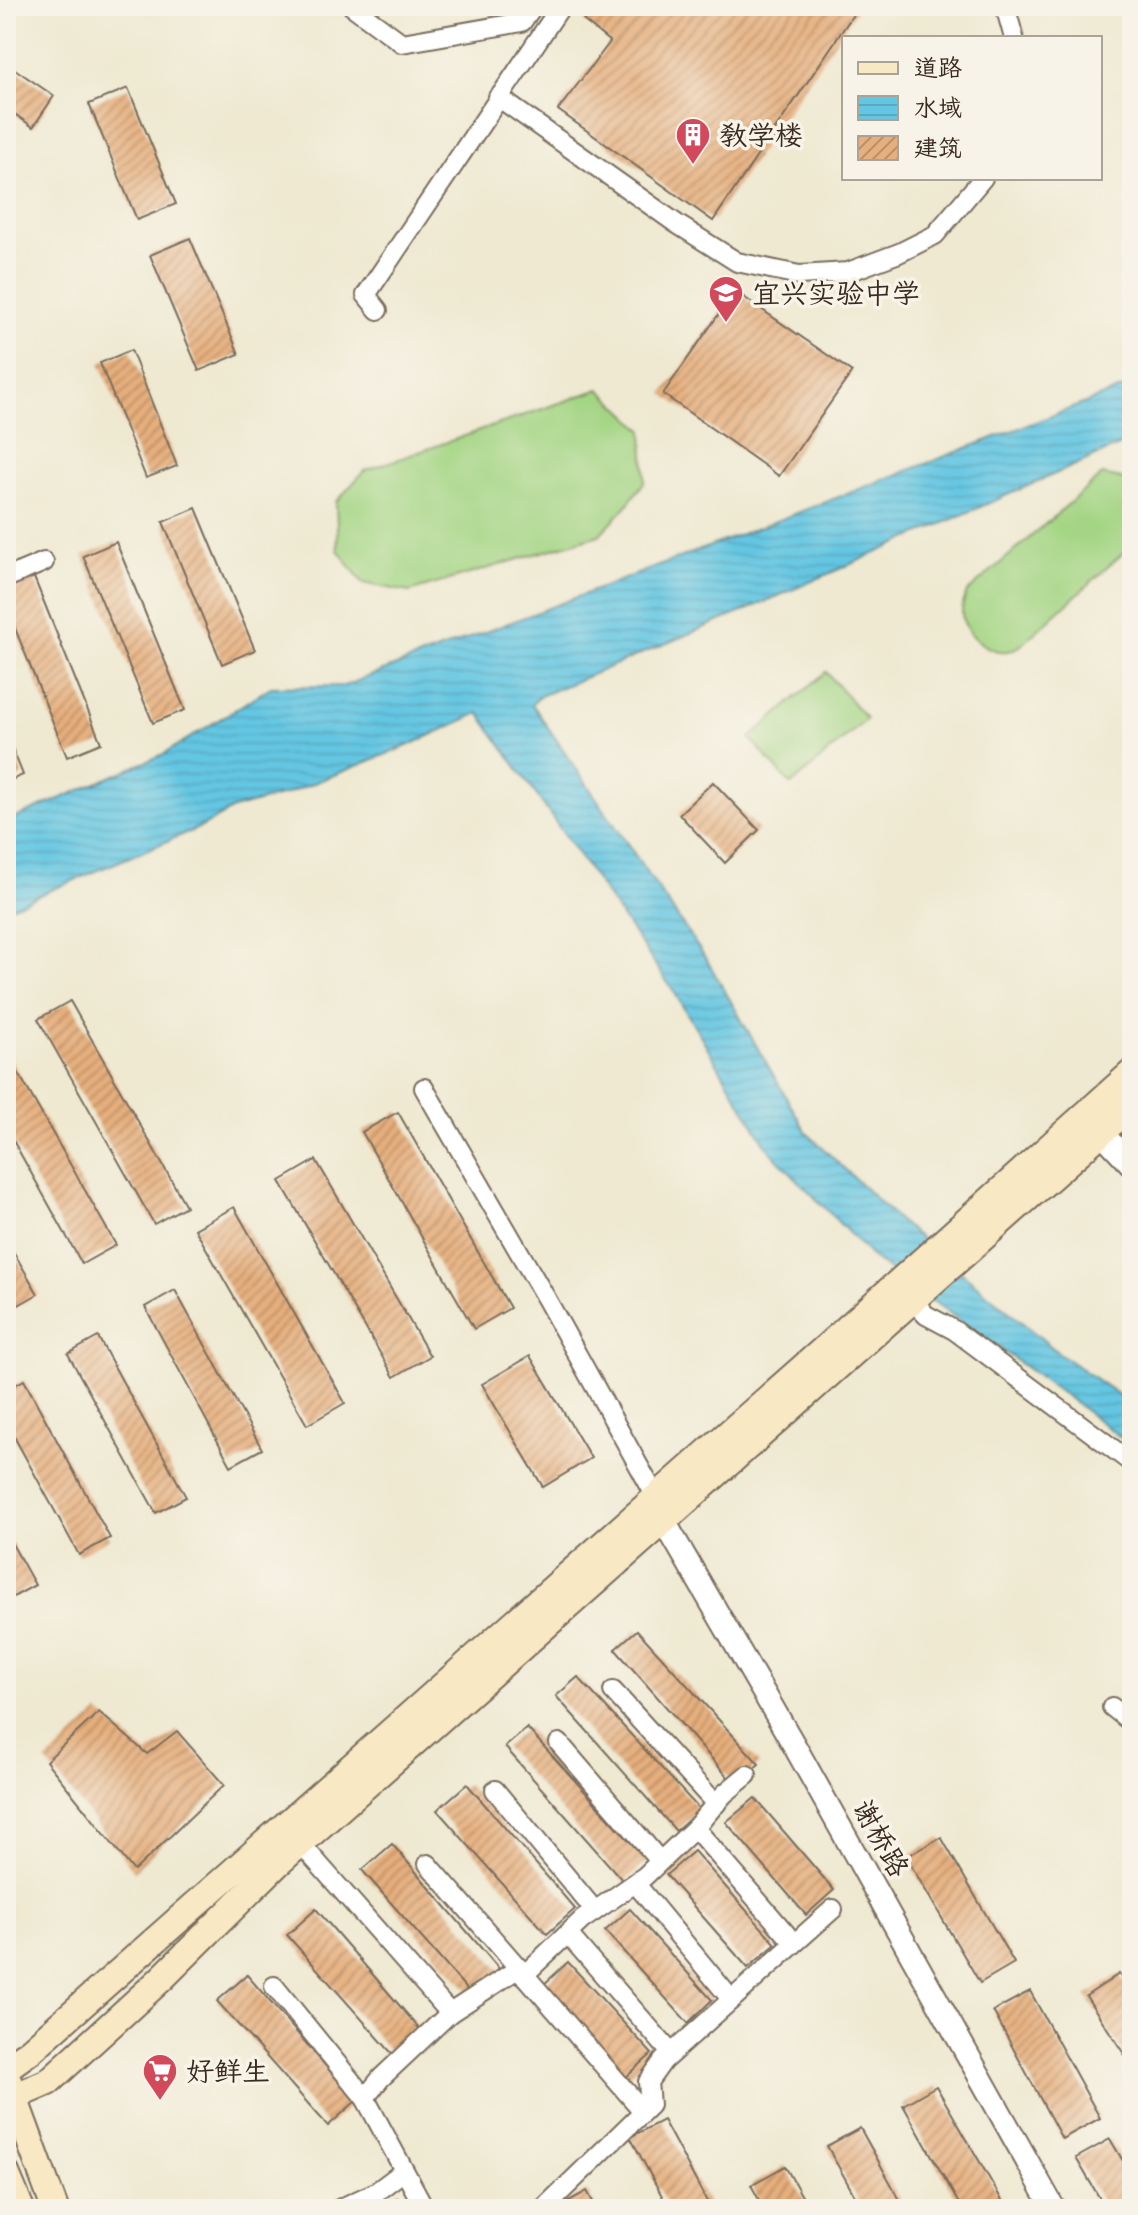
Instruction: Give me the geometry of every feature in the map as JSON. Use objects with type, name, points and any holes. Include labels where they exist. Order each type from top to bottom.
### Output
[{"type":"main road","points":[[6,2068],[43,2040],[660,1509],[950,1252],[1076,1155],[1115,1117],[1132,1073]]},
{"type":"main road","points":[[55,2209],[9,2091],[48,2082],[660,1509]]},
{"type":"street","points":[[352,6],[402,43],[522,22],[533,6]]},
{"type":"street","points":[[378,310],[366,295],[561,6]]},
{"type":"street","points":[[1005,6],[1013,36]]},
{"type":"street","points":[[498,97],[677,224],[737,262],[799,275],[848,272],[899,253],[935,235],[981,180]]},
{"type":"street","points":[[6,578],[44,562]]},
{"type":"street","points":[[424,1088],[547,1300],[660,1509]]},
{"type":"street","points":[[1115,1117],[1132,1165]]},
{"type":"street","points":[[904,1292],[926,1315],[954,1330],[1132,1463]]},
{"type":"street","name":"谢桥路","points":[[660,1509],[1054,2209]]},
{"type":"street","points":[[613,1691],[716,1804]]},
{"type":"street","points":[[1112,1707],[1132,1723]]},
{"type":"street","points":[[559,1743],[660,1861]]},
{"type":"street","points":[[365,2098],[381,2078],[450,2013],[521,1971],[635,1883],[747,1775]]},
{"type":"street","points":[[495,1790],[595,1911]]},
{"type":"street","points":[[695,1828],[794,1943]]},
{"type":"street","points":[[301,1844],[450,2013]]},
{"type":"street","points":[[428,1864],[643,2111]]},
{"type":"street","points":[[635,1883],[731,1999]]},
{"type":"street","points":[[543,2209],[650,2105],[648,2082],[663,2061],[833,1909]]},
{"type":"street","points":[[568,1934],[671,2053]]},
{"type":"street","points":[[274,1986],[365,2098],[425,2209]]},
{"type":"street","points":[[339,2209],[376,2192],[404,2171]]},
{"type":"green space","points":[[600,389],[643,430],[645,481],[599,535],[409,592],[363,583],[338,550],[336,502],[364,471]]},
{"type":"green space","points":[[1102,475],[1132,484],[1132,545],[1020,646],[1000,651],[977,640],[963,619],[962,609],[967,592]]},
{"type":"green space","points":[[826,672],[867,719],[791,785],[750,738]]},
{"type":"water","points":[[1132,385],[1132,440],[744,611],[540,696],[532,704],[708,962],[807,1133],[898,1220],[1060,1354],[1132,1404],[1132,1446],[874,1259],[769,1150],[673,990],[479,713],[412,744],[286,794],[233,809],[203,826],[6,909],[6,822],[164,754],[271,687],[344,686]]},
{"type":"building","name":"教学楼","points":[[593,6],[859,6],[713,221],[558,110],[610,42],[583,20]]},
{"type":"building","points":[[6,63],[54,96],[33,127],[6,108]]},
{"type":"building","points":[[128,88],[176,204],[137,220],[89,104]]},
{"type":"building","points":[[190,238],[239,354],[199,371],[150,255]]},
{"type":"building","points":[[735,291],[852,372],[779,476],[663,394]]},
{"type":"building","points":[[131,350],[177,466],[146,478],[100,363]]},
{"type":"building","points":[[196,508],[255,650],[222,664],[163,522]]},
{"type":"building","points":[[116,542],[185,710],[153,723],[83,556]]},
{"type":"building","points":[[33,575],[101,743],[67,757],[6,606],[6,586]]},
{"type":"building","points":[[6,732],[23,775],[6,782]]},
{"type":"building","points":[[713,782],[759,830],[725,863],[679,814]]},
{"type":"building","points":[[70,1001],[186,1206],[154,1224],[38,1019]]},
{"type":"building","points":[[6,1051],[116,1245],[82,1264],[6,1128]]},
{"type":"building","points":[[398,1112],[510,1308],[474,1329],[362,1132]]},
{"type":"building","points":[[316,1160],[430,1356],[394,1377],[280,1181]]},
{"type":"building","points":[[234,1207],[345,1403],[307,1425],[195,1229]]},
{"type":"building","points":[[6,1239],[38,1294],[6,1312]]},
{"type":"building","points":[[175,1290],[262,1449],[231,1466],[145,1307]]},
{"type":"building","points":[[98,1337],[186,1497],[156,1513],[68,1354]]},
{"type":"building","points":[[530,1356],[591,1458],[543,1487],[482,1384]]},
{"type":"building","points":[[24,1380],[110,1538],[79,1555],[6,1422],[6,1390]]},
{"type":"building","points":[[6,1533],[35,1585],[6,1601]]},
{"type":"building","points":[[637,1630],[759,1764],[735,1785],[615,1649]]},
{"type":"building","points":[[578,1677],[700,1810],[676,1831],[556,1696]]},
{"type":"building","points":[[99,1712],[147,1754],[177,1731],[224,1785],[134,1871],[46,1761]]},
{"type":"building","points":[[527,1728],[648,1861],[624,1882],[505,1747]]},
{"type":"building","points":[[467,1784],[575,1909],[547,1934],[437,1810]]},
{"type":"building","points":[[755,1798],[834,1890],[806,1915],[726,1822]]},
{"type":"building","points":[[941,1837],[1014,1963],[980,1983],[906,1857]]},
{"type":"building","points":[[392,1844],[500,1970],[472,1995],[362,1870]]},
{"type":"building","points":[[694,1851],[776,1944],[748,1968],[666,1875]]},
{"type":"building","points":[[316,1909],[425,2035],[397,2059],[287,1935]]},
{"type":"building","points":[[630,1909],[712,2000],[688,2023],[605,1931]]},
{"type":"building","points":[[568,1962],[652,2054],[625,2078],[542,1986]]},
{"type":"building","points":[[1119,1974],[1132,1994],[1132,2066],[1086,1996]]},
{"type":"building","points":[[247,1975],[356,2101],[328,2126],[217,2001]]},
{"type":"building","points":[[1030,1991],[1100,2118],[1062,2139],[993,2011]]},
{"type":"building","points":[[936,2086],[1007,2209],[962,2209],[903,2105]]},
{"type":"building","points":[[663,2120],[711,2209],[669,2209],[630,2137]]},
{"type":"building","points":[[860,2128],[905,2209],[862,2209],[827,2146]]},
{"type":"building","points":[[1110,2139],[1132,2176],[1132,2209],[1106,2209],[1076,2158]]},
{"type":"building","points":[[785,2166],[809,2209],[764,2209],[751,2185]]},
{"type":"building","points":[[587,2191],[597,2209],[554,2209]]},
{"type":"building","points":[[397,2198],[403,2209],[379,2209]]},
{"type":"place","name":"教学楼","points":[[693,166]]},
{"type":"place","name":"宜兴实验中学","points":[[726,324]]},
{"type":"place","name":"好鲜生","points":[[160,2102]]}]
